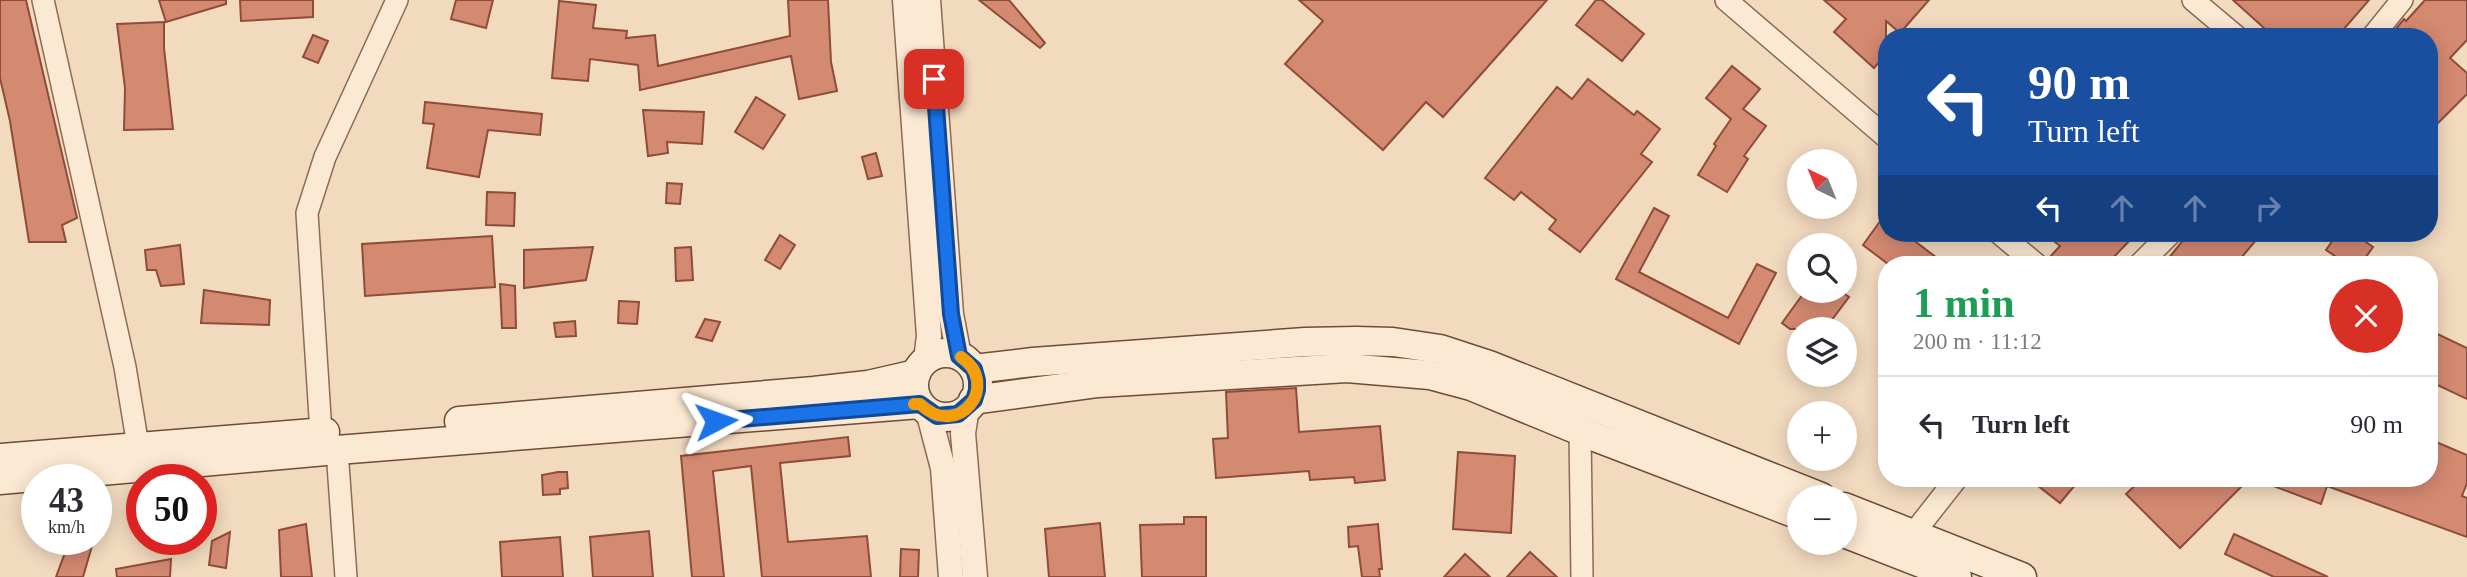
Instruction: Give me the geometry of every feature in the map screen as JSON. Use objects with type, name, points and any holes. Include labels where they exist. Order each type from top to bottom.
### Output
[{"type":"main road","points":[[0,480],[329,441],[868,385],[921,367],[939,354],[966,363],[1033,362],[1305,342],[1368,341],[1440,349],[1489,365],[1791,485]]},
{"type":"main road","points":[[966,363],[977,380],[970,404]]},
{"type":"main road","points":[[921,367],[915,395],[924,407],[937,416],[947,417],[958,414],[970,404],[1098,383],[1347,368],[1430,375],[1471,386],[1787,510]]},
{"type":"main road","points":[[0,458],[138,446],[329,441],[924,407]]},
{"type":"main road","points":[[1857,512],[2022,577]]},
{"type":"main road","points":[[1857,538],[1957,577]]},
{"type":"street","points":[[43,0],[125,367],[138,446]]},
{"type":"street","points":[[346,577],[329,441],[307,213],[325,157],[397,0]]},
{"type":"street","points":[[905,0],[929,336],[921,367]]},
{"type":"street","points":[[928,0],[951,314],[966,363]]},
{"type":"street","points":[[1726,0],[1878,130]]},
{"type":"street","points":[[2193,0],[2226,28]]},
{"type":"street","points":[[2379,28],[2402,0]]},
{"type":"street","points":[[2010,242],[2026,256]]},
{"type":"street","points":[[2148,256],[2162,242]]},
{"type":"street","points":[[970,404],[963,433],[975,577]]},
{"type":"street","points":[[924,407],[943,468],[951,577]]},
{"type":"street","points":[[1580,431],[1582,577]]},
{"type":"street","points":[[1913,534],[1951,487]]},
{"type":"building","points":[[0,0],[26,0],[77,218],[62,225],[66,242],[29,242],[10,121],[0,78]]},
{"type":"building","points":[[159,0],[226,0],[226,4],[166,22]]},
{"type":"building","points":[[240,0],[313,0],[313,17],[241,21]]},
{"type":"building","points":[[456,0],[493,0],[486,28],[451,19]]},
{"type":"building","points":[[788,0],[828,0],[831,62],[837,91],[799,99],[791,56],[640,90],[638,65],[590,59],[588,81],[552,78],[559,1],[596,5],[593,28],[627,31],[626,38],[655,35],[658,66],[790,36]]},
{"type":"building","points":[[979,0],[1009,0],[1045,43],[1040,48]]},
{"type":"building","points":[[1299,0],[1547,0],[1443,117],[1426,102],[1383,150],[1285,64],[1323,21]]},
{"type":"building","points":[[1596,0],[1602,0],[1644,34],[1622,61],[1576,25]]},
{"type":"building","points":[[1824,0],[1929,0],[1904,28],[1894,28],[1886,21],[1886,28],[1878,28],[1878,63],[1874,68],[1834,32],[1846,19]]},
{"type":"building","points":[[2233,0],[2369,0],[2345,28],[2264,28]]},
{"type":"building","points":[[2425,0],[2467,0],[2467,40],[2450,58],[2467,73],[2467,94],[2438,123],[2438,28],[2396,28],[2404,19],[2406,21]]},
{"type":"building","points":[[164,22],[164,48],[173,129],[124,130],[125,88],[117,24]]},
{"type":"building","points":[[313,35],[328,41],[318,63],[303,57]]},
{"type":"building","points":[[1732,66],[1760,89],[1743,109],[1766,126],[1744,156],[1748,159],[1727,192],[1698,175],[1731,119],[1706,98]]},
{"type":"building","points":[[1588,79],[1634,115],[1637,111],[1660,129],[1641,154],[1652,162],[1580,252],[1549,229],[1556,220],[1521,192],[1514,200],[1485,178],[1557,87],[1572,99]]},
{"type":"building","points":[[756,97],[785,115],[763,149],[735,132]]},
{"type":"building","points":[[425,102],[542,114],[540,135],[488,130],[479,177],[427,168],[434,124],[423,123]]},
{"type":"building","points":[[643,110],[704,112],[702,144],[667,142],[668,153],[648,156]]},
{"type":"building","points":[[876,153],[882,176],[868,179],[862,157]]},
{"type":"building","points":[[667,183],[682,184],[680,204],[666,203]]},
{"type":"building","points":[[487,192],[515,193],[514,226],[486,225]]},
{"type":"building","points":[[1654,208],[1669,216],[1639,272],[1728,318],[1757,264],[1776,273],[1739,344],[1616,279]]},
{"type":"building","points":[[1878,224],[1878,242],[1916,242],[1934,256],[1878,256],[1863,245]]},
{"type":"building","points":[[780,235],[795,245],[780,269],[765,260]]},
{"type":"building","points":[[492,236],[495,287],[365,296],[362,244]]},
{"type":"building","points":[[2055,242],[2128,242],[2115,256],[2051,256],[2060,246]]},
{"type":"building","points":[[2182,242],[2254,242],[2243,256],[2170,256]]},
{"type":"building","points":[[2332,242],[2366,242],[2373,247],[2367,256],[2335,256],[2326,250]]},
{"type":"building","points":[[180,245],[184,284],[161,286],[156,270],[147,270],[145,250]]},
{"type":"building","points":[[593,247],[586,280],[524,288],[524,250]]},
{"type":"building","points":[[691,247],[693,280],[676,281],[675,248]]},
{"type":"building","points":[[500,284],[515,286],[516,328],[502,328]]},
{"type":"building","points":[[204,290],[270,300],[269,325],[201,323]]},
{"type":"building","points":[[619,301],[639,302],[637,324],[618,323]]},
{"type":"building","points":[[1797,303],[1844,303],[1834,317],[1787,317],[1787,327],[1782,323]]},
{"type":"building","points":[[705,319],[720,322],[712,341],[696,337]]},
{"type":"building","points":[[575,321],[576,336],[556,337],[554,323]]},
{"type":"building","points":[[2438,334],[2467,348],[2467,399],[2438,385]]},
{"type":"building","points":[[1296,388],[1299,432],[1380,426],[1385,480],[1355,483],[1354,477],[1310,480],[1309,471],[1216,478],[1213,439],[1228,438],[1226,392]]},
{"type":"building","points":[[848,437],[850,456],[780,463],[788,542],[867,536],[871,577],[762,577],[751,466],[713,471],[724,577],[692,577],[681,456]]},
{"type":"building","points":[[2438,443],[2467,455],[2467,483],[2462,496],[2467,498],[2467,537],[2330,487],[2438,487]]},
{"type":"building","points":[[1458,452],[1515,456],[1511,533],[1453,529]]},
{"type":"building","points":[[567,472],[568,488],[560,489],[560,494],[543,495],[542,475]]},
{"type":"building","points":[[2040,487],[2073,487],[2060,503]]},
{"type":"building","points":[[2133,487],[2241,487],[2180,548],[2126,494]]},
{"type":"building","points":[[2276,487],[2327,487],[2321,504]]},
{"type":"building","points":[[1184,517],[1206,517],[1206,577],[1142,577],[1140,525],[1184,524]]},
{"type":"building","points":[[1100,523],[1105,577],[1049,577],[1045,529]]},
{"type":"building","points":[[306,524],[312,577],[281,577],[279,530]]},
{"type":"building","points":[[1378,524],[1382,569],[1379,569],[1380,577],[1362,577],[1358,546],[1349,547],[1348,527]]},
{"type":"building","points":[[649,531],[653,577],[593,577],[590,537]]},
{"type":"building","points":[[230,532],[226,568],[209,565],[210,555],[217,555],[217,538]]},
{"type":"building","points":[[2234,534],[2328,577],[2274,577],[2225,554]]},
{"type":"building","points":[[560,537],[563,577],[502,577],[500,542]]},
{"type":"building","points":[[901,549],[919,550],[918,577],[900,577]]},
{"type":"building","points":[[1530,552],[1557,577],[1507,577]]},
{"type":"building","points":[[1465,554],[1490,577],[1444,577]]},
{"type":"building","points":[[64,555],[89,555],[83,577],[56,577]]},
{"type":"building","points":[[171,559],[170,577],[117,577],[116,569]]},
{"type":"slow traffic","points":[[914,404],[920,404],[937,416],[947,417],[967,408],[974,400],[977,380],[974,369],[961,357]]},
{"type":"route","points":[[716,421],[920,404],[937,416],[947,417],[958,414],[974,400],[977,380],[974,369],[959,356],[951,314],[934,79]]}]
